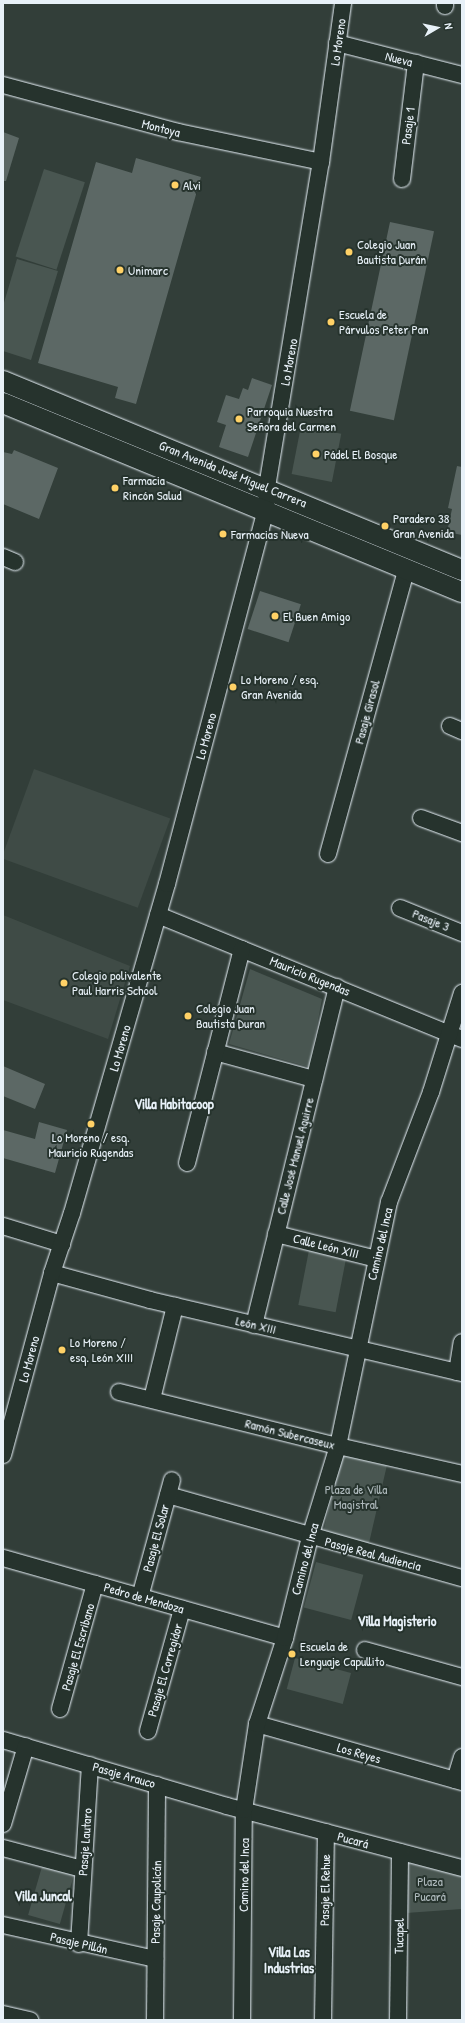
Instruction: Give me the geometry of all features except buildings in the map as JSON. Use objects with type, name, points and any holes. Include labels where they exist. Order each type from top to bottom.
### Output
[{"type":"main road","name":"Gran Avenida José Miguel Carrera","points":[[3,381],[267,488],[462,570]]},
{"type":"main road","name":"Gran Avenida José Miguel Carrera","points":[[3,404],[266,510],[406,570],[462,592]]},
{"type":"street","name":"Lo Moreno","points":[[3,1455],[52,1273],[62,1244],[158,915],[266,510],[267,488],[321,162],[343,3]]},
{"type":"street","name":"Nueva","points":[[337,43],[416,69],[462,75]]},
{"type":"street","name":"Pasaje 1","points":[[402,179],[416,69]]},
{"type":"street","name":"Montoya","points":[[3,85],[158,127],[321,162]]},
{"type":"street","name":"Pasaje Girasol","points":[[328,854],[406,570]]},
{"type":"street","points":[[422,818],[462,833]]},
{"type":"street","name":"Pasaje 3","points":[[400,908],[462,933]]},
{"type":"street","name":"Mauricio Rugendas","points":[[158,915],[456,1036]]},
{"type":"street","points":[[187,1163],[242,949]]},
{"type":"street","name":"Calle José Manuel Aguirre","points":[[254,1325],[337,987]]},
{"type":"street","name":"Camino del Inca","points":[[242,2020],[244,1810],[257,1724],[285,1638],[310,1537],[338,1446],[376,1259],[396,1184],[431,1092],[456,1036],[462,993]]},
{"type":"street","points":[[216,1052],[314,1079]]},
{"type":"street","points":[[3,1226],[62,1244]]},
{"type":"street","name":"Calle León XIII","points":[[276,1234],[376,1259]]},
{"type":"street","name":"León XIII","points":[[52,1273],[175,1306],[459,1373]]},
{"type":"street","points":[[152,1400],[175,1306]]},
{"type":"street","points":[[459,1373],[462,1342]]},
{"type":"street","name":"Ramón Subercaseux","points":[[119,1392],[338,1446],[462,1474]]},
{"type":"street","name":"Pasaje Real Audiencia","points":[[170,1488],[310,1537],[462,1578]]},
{"type":"street","name":"Pasaje El Solar","points":[[140,1597],[170,1488]]},
{"type":"street","name":"Pedro de Mendoza","points":[[3,1558],[285,1638]]},
{"type":"street","name":"Pasaje El Escribano","points":[[60,1710],[95,1584]]},
{"type":"street","name":"Pasaje El Corregidor","points":[[148,1731],[182,1609]]},
{"type":"street","points":[[365,1650],[462,1677]]},
{"type":"street","name":"Los Reyes","points":[[257,1724],[459,1781]]},
{"type":"street","name":"Pasaje Arauco","points":[[3,1740],[244,1810]]},
{"type":"street","points":[[3,1824],[26,1746]]},
{"type":"street","points":[[459,1781],[462,1757]]},
{"type":"street","name":"Pasaje Lautaro","points":[[79,1944],[82,1869],[90,1765]]},
{"type":"street","name":"Pasaje Caupolicán","points":[[155,2020],[157,1785]]},
{"type":"street","name":"Pucará","points":[[244,1810],[462,1868]]},
{"type":"street","name":"Pasaje El Rehue","points":[[323,2020],[326,1832]]},
{"type":"street","points":[[3,1848],[82,1869]]},
{"type":"street","name":"Tucapel","points":[[400,1852],[401,2019]]},
{"type":"street","name":"Pasaje Pillán","points":[[3,1925],[79,1944],[155,1959]]},
{"type":"street","points":[[3,2014],[30,2020]]},
{"type":"shaded area","points":[[34,769],[170,819],[138,908],[3,859],[3,854]]},
{"type":"shaded area","name":"Colegio polivalente Paul Harris School","points":[[3,915],[130,966],[108,1039],[3,1000]]},
{"type":"green space","points":[[44,169],[85,182],[56,270],[16,256]]},
{"type":"green space","points":[[17,259],[58,271],[31,360],[3,351],[3,306]]},
{"type":"green space","name":"Pádel El Bosque","points":[[301,426],[341,434],[332,482],[292,474]]},
{"type":"green space","points":[[250,969],[322,999],[309,1067],[229,1044]]},
{"type":"green space","points":[[309,1250],[346,1257],[336,1312],[298,1305]]},
{"type":"green space","name":"Plaza de Villa Magistral","points":[[342,1451],[388,1462],[369,1543],[323,1533]]},
{"type":"green space","points":[[316,1562],[363,1575],[351,1620],[304,1607]]},
{"type":"green space","points":[[295,1658],[351,1673],[343,1704],[287,1689]]},
{"type":"green space","name":"Plaza Pucará","points":[[408,1860],[462,1875],[462,1909],[406,1913]]},
{"type":"green space","points":[[43,1863],[75,1872],[60,1924],[28,1915]]},
{"type":"place","name":"Alvi","points":[[175,185]]},
{"type":"place","name":"Colegio Juan Bautista Durán","points":[[349,252]]},
{"type":"place","name":"Unimarc","points":[[120,270]]},
{"type":"place","name":"Escuela de Párvulos Peter Pan","points":[[331,322]]},
{"type":"place","name":"Parroquia Nuestra Señora del Carmen","points":[[239,419]]},
{"type":"place","name":"Pádel El Bosque","points":[[316,454]]},
{"type":"place","name":"Farmacia Rincón Salud","points":[[115,488]]},
{"type":"place","name":"Paradero 38 Gran Avenida","points":[[385,526]]},
{"type":"place","name":"Farmacias Nueva","points":[[223,534]]},
{"type":"place","name":"El Buen Amigo","points":[[275,616]]},
{"type":"place","name":"Lo Moreno / esq. Gran Avenida","points":[[233,687]]},
{"type":"place","name":"Colegio polivalente Paul Harris School","points":[[64,983]]},
{"type":"place","name":"Colegio Juan Bautista Duran","points":[[188,1016]]},
{"type":"place","name":"Lo Moreno / esq. Mauricio Rugendas","points":[[91,1124]]},
{"type":"place","name":"Lo Moreno / esq. León XIII","points":[[62,1350]]},
{"type":"place","name":"Escuela de Lenguaje Capullito","points":[[292,1654]]},
{"type":"district","name":"Villa Habitacoop","points":[[174,1104]]},
{"type":"district","name":"Villa Magisterio","points":[[397,1621]]},
{"type":"district","name":"Villa Juncal","points":[[43,1896]]},
{"type":"district","name":"Villa Las Industrias","points":[[289,1960]]}]
